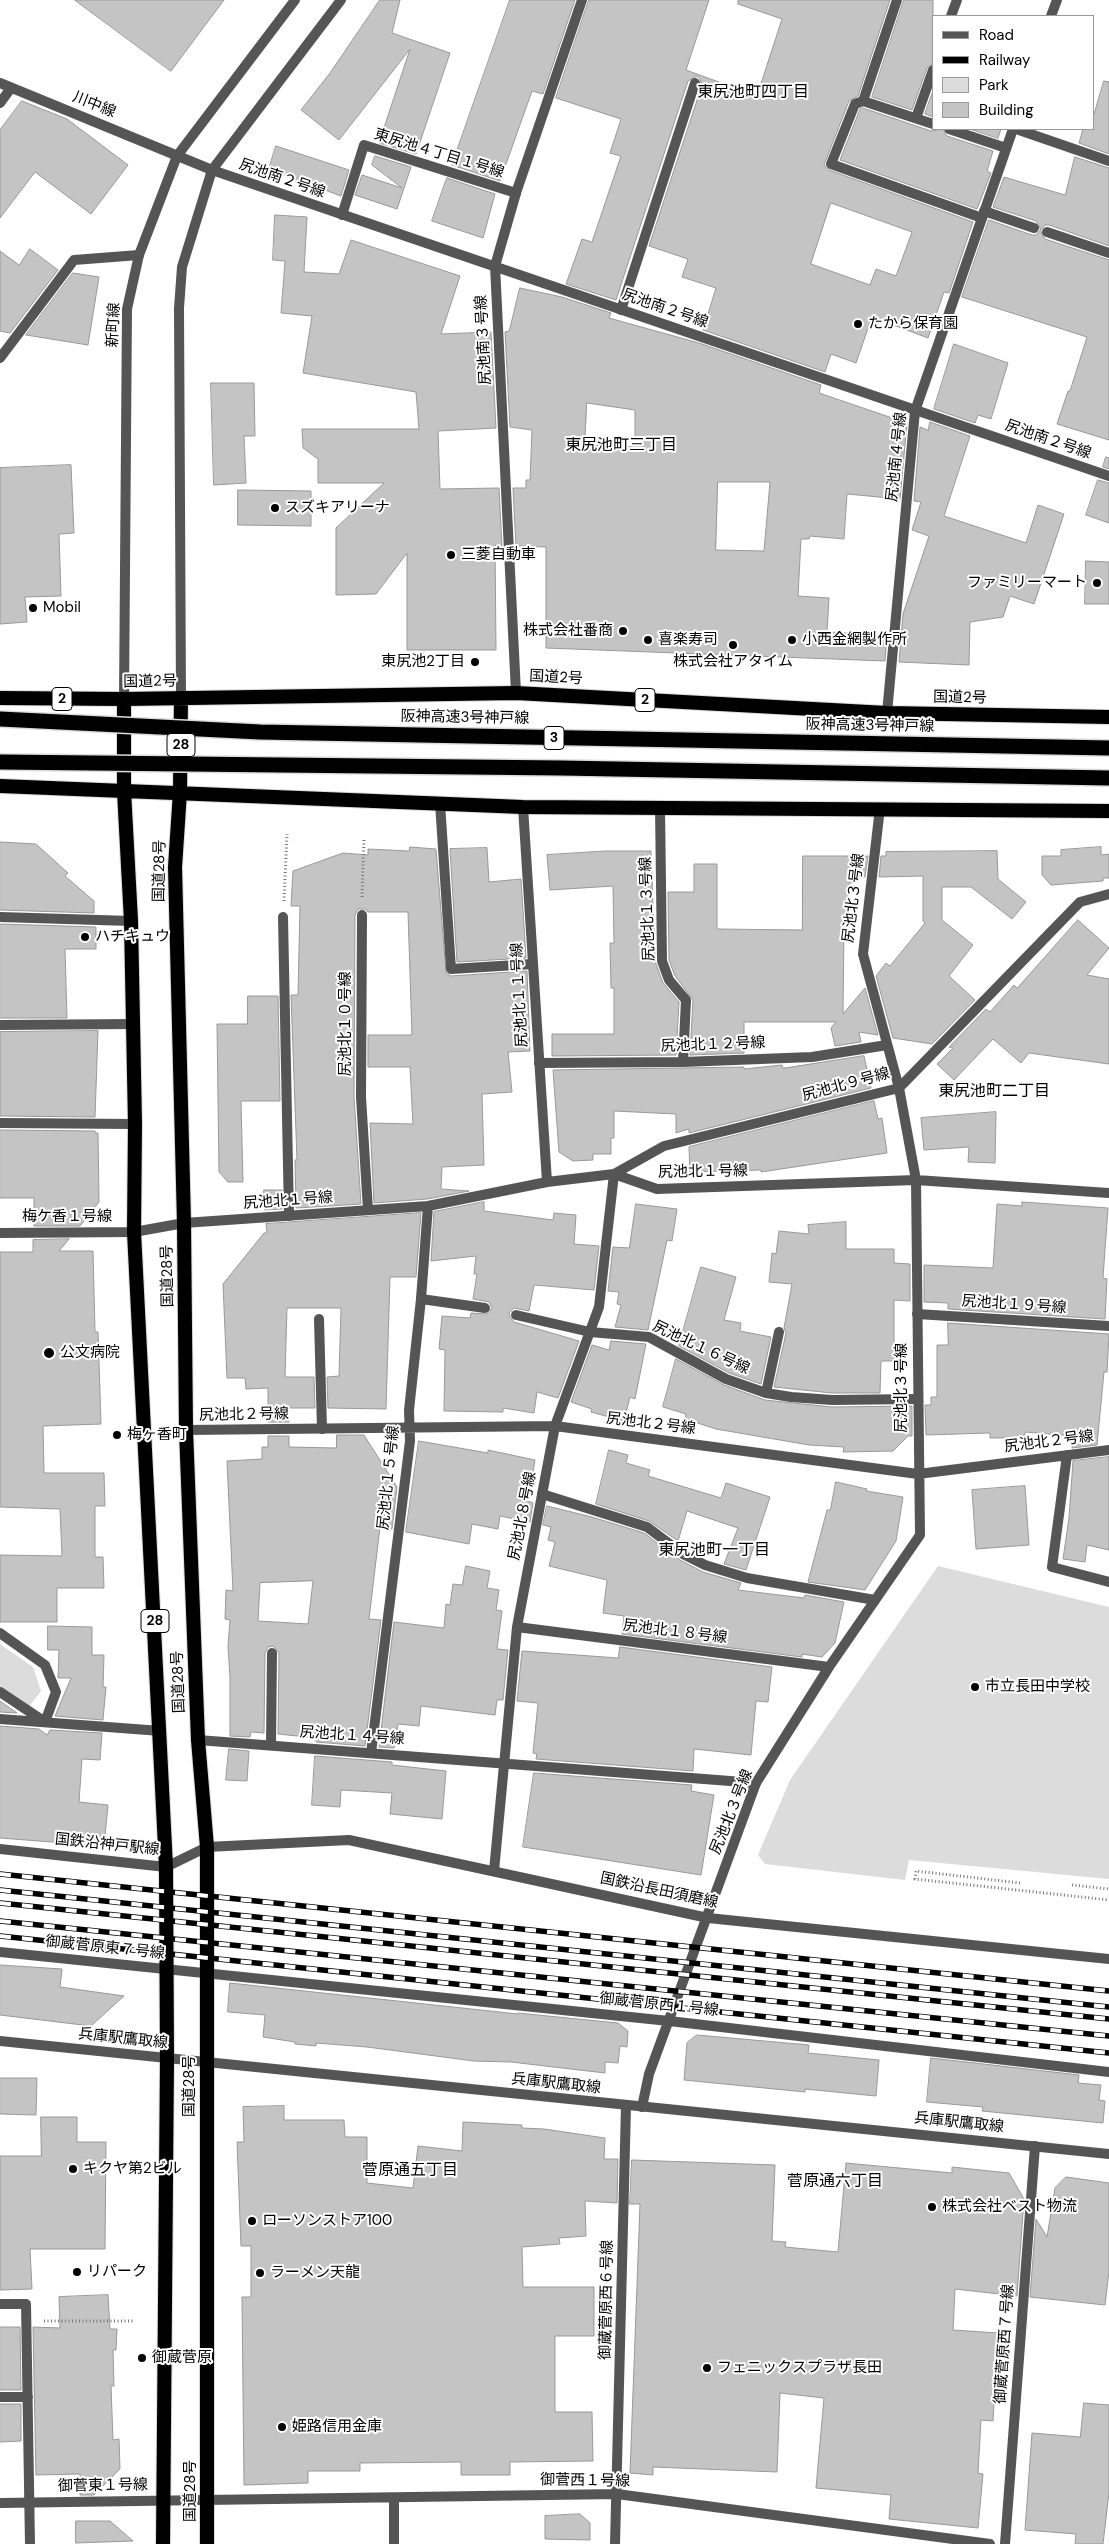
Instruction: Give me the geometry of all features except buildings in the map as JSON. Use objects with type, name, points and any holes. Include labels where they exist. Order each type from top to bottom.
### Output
[{"type":"highway","name":"国道2号","points":[[0,698],[124,699],[516,693],[887,713],[1109,717]]},
{"type":"highway","name":"国道28号","points":[[181,698],[180,792],[175,867],[184,1223],[186,1430],[198,1740],[207,1847],[207,2544]]},
{"type":"highway","name":"国道28号","points":[[124,699],[124,791],[130,921],[135,1124],[134,1232],[161,1731],[166,1867],[167,2058],[163,2544]]},
{"type":"highway","name":"阪神高速3号神戸線","points":[[0,719],[260,732],[1109,748]]},
{"type":"highway","name":"3","points":[[0,762],[571,768],[1109,778]]},
{"type":"highway","points":[[0,786],[523,807],[1109,811]]},
{"type":"street","name":"新町線","points":[[124,699],[128,309],[139,255],[177,156],[296,0]]},
{"type":"street","points":[[181,698],[179,308],[182,267],[212,170],[341,0]]},
{"type":"street","name":"尻池南３号線","points":[[516,693],[495,266],[516,193],[582,0]]},
{"type":"street","points":[[863,101],[897,0]]},
{"type":"street","points":[[951,15],[957,0]]},
{"type":"street","points":[[1051,15],[1057,0]]},
{"type":"street","points":[[916,118],[932,73]]},
{"type":"street","name":"川中線","points":[[0,83],[212,170]]},
{"type":"street","points":[[621,310],[695,83]]},
{"type":"street","points":[[0,103],[12,88]]},
{"type":"street","points":[[932,124],[863,101],[855,104],[831,164],[983,214],[1034,228]]},
{"type":"street","points":[[951,130],[1006,148]]},
{"type":"street","name":"尻池南４号線","points":[[887,713],[915,411],[1013,130]]},
{"type":"street","points":[[1019,130],[1109,161]]},
{"type":"street","name":"東尻池４丁目１号線","points":[[342,215],[364,144],[516,193]]},
{"type":"street","name":"尻池南２号線","points":[[212,170],[1109,476]]},
{"type":"street","points":[[1047,232],[1109,253]]},
{"type":"street","points":[[0,358],[74,260],[139,255]]},
{"type":"street","points":[[440,803],[451,969],[533,964]]},
{"type":"street","name":"尻池北１１号線","points":[[523,807],[547,1182]]},
{"type":"street","name":"尻池北１３号線","points":[[660,807],[662,961],[669,980],[686,1000],[683,1062]]},
{"type":"street","name":"尻池北３号線","points":[[642,2108],[649,2074],[708,1918],[756,1783],[829,1667],[920,1535],[916,1180],[899,1088],[863,954],[880,808]]},
{"type":"street","name":"尻池北９号線","points":[[614,1174],[664,1146],[899,1088],[1080,902],[1109,894]]},
{"type":"street","name":"尻池北１０号線","points":[[362,915],[361,1097],[365,1131],[368,1210]]},
{"type":"street","points":[[0,917],[130,921]]},
{"type":"street","points":[[283,917],[289,1216]]},
{"type":"street","points":[[0,1025],[133,1024]]},
{"type":"street","name":"尻池北１２号線","points":[[539,1063],[683,1062],[812,1057],[888,1045]]},
{"type":"street","points":[[0,1123],[135,1124]]},
{"type":"street","name":"尻池北１号線","points":[[134,1232],[184,1223],[428,1206],[547,1182],[614,1174],[657,1190],[916,1180],[1109,1193]]},
{"type":"street","name":"尻池北８号線","points":[[494,1871],[517,1627],[555,1426],[600,1308],[614,1174]]},
{"type":"street","name":"尻池北１５号線","points":[[371,1753],[410,1441],[409,1410],[421,1299],[428,1206]]},
{"type":"street","name":"梅ケ香１号線","points":[[0,1233],[134,1232]]},
{"type":"street","points":[[421,1299],[485,1308]]},
{"type":"street","name":"尻池北１９号線","points":[[917,1314],[1109,1326]]},
{"type":"street","name":"尻池北１６号線","points":[[516,1316],[590,1332],[649,1337],[726,1379],[766,1392],[791,1397],[832,1400],[918,1398]]},
{"type":"street","points":[[319,1319],[322,1429]]},
{"type":"street","points":[[766,1392],[779,1332]]},
{"type":"street","name":"尻池北２号線","points":[[186,1430],[555,1426],[918,1474],[1109,1450]]},
{"type":"street","points":[[1067,1455],[1052,1567],[1109,1582]]},
{"type":"street","points":[[542,1494],[647,1527],[683,1554],[705,1565],[747,1578],[875,1600]]},
{"type":"street","name":"尻池北１８号線","points":[[517,1627],[829,1667]]},
{"type":"street","points":[[0,1633],[45,1665],[56,1692],[45,1722]]},
{"type":"street","points":[[271,1745],[272,1653]]},
{"type":"street","points":[[0,1692],[45,1722]]},
{"type":"street","points":[[0,1719],[161,1731]]},
{"type":"street","name":"尻池北１４号線","points":[[198,1740],[756,1783]]},
{"type":"street","name":"国鉄沿長田須磨線","points":[[207,1847],[349,1840],[708,1918],[1109,1959]]},
{"type":"street","name":"国鉄沿神戸駅線","points":[[0,1849],[166,1867],[207,1847]]},
{"type":"street","name":"御蔵菅原東７号線","points":[[0,1952],[206,1973]]},
{"type":"street","name":"御蔵菅原西１号線","points":[[206,1973],[669,2021],[1109,2072]]},
{"type":"street","name":"兵庫駅鷹取線","points":[[0,2042],[1109,2154]]},
{"type":"street","name":"御蔵菅原西６号線","points":[[615,2544],[626,2106]]},
{"type":"street","name":"御蔵菅原西７号線","points":[[1005,2544],[1035,2146]]},
{"type":"street","points":[[0,2304],[26,2304],[30,2544]]},
{"type":"street","points":[[0,2397],[28,2397]]},
{"type":"street","name":"御菅西１号線","points":[[207,2500],[617,2494],[990,2544]]},
{"type":"street","points":[[394,2498],[394,2544]]},
{"type":"street","name":"御菅東１号線","points":[[0,2503],[207,2500]]},
{"type":"path","points":[[283,917],[287,834]]},
{"type":"path","points":[[362,915],[364,838]]},
{"type":"path","points":[[1020,1883],[916,1872],[915,1879],[1109,1900]]},
{"type":"path","points":[[1072,1885],[1109,1889]]},
{"type":"path","points":[[26,2321],[133,2321]]},
{"type":"green space","name":"市立長田中学校","points":[[938,1566],[1109,1607],[1109,1879],[909,1860],[905,1880],[765,1864],[758,1855],[790,1780]]},
{"type":"green space","points":[[0,1644],[33,1667],[41,1691],[28,1708],[0,1688]]},
{"type":"railway","points":[[0,1874],[1109,1991]]},
{"type":"railway","points":[[0,1890],[1109,2007]]},
{"type":"railway","points":[[0,1903],[1109,2019]]},
{"type":"railway","points":[[0,1921],[1109,2036]]},
{"type":"railway","points":[[0,1936],[1109,2053]]},
{"type":"place","name":"たから保育園","points":[[858,324]]},
{"type":"place","name":"スズキアリーナ","points":[[275,508]]},
{"type":"place","name":"三菱自動車","points":[[451,555]]},
{"type":"place","name":"ファミリーマート","points":[[1097,583]]},
{"type":"place","name":"Mobil","points":[[33,608]]},
{"type":"place","name":"株式会社番商","points":[[623,631]]},
{"type":"place","name":"喜楽寿司","points":[[648,640]]},
{"type":"place","name":"小西金網製作所","points":[[792,640]]},
{"type":"place","name":"株式会社アタイム","points":[[733,645]]},
{"type":"place","name":"東尻池2丁目","points":[[475,662]]},
{"type":"place","name":"ハチキュウ","points":[[85,937]]},
{"type":"place","name":"公文病院","points":[[49,1353]]},
{"type":"place","name":"梅ヶ香町","points":[[117,1435]]},
{"type":"place","name":"市立長田中学校","points":[[975,1687]]},
{"type":"place","name":"キクヤ第2ビル","points":[[73,2169]]},
{"type":"place","name":"株式会社ベスト物流","points":[[932,2207]]},
{"type":"place","name":"ローソンストア100","points":[[252,2221]]},
{"type":"place","name":"リパーク","points":[[77,2272]]},
{"type":"place","name":"ラーメン天龍","points":[[260,2273]]},
{"type":"place","name":"御蔵菅原","points":[[142,2358]]},
{"type":"place","name":"フェニックスプラザ長田","points":[[707,2368]]},
{"type":"place","name":"姫路信用金庫","points":[[282,2427]]},
{"type":"district","name":"東尻池町四丁目","points":[[753,93]]},
{"type":"district","name":"東尻池町三丁目","points":[[621,446]]},
{"type":"district","name":"東尻池町二丁目","points":[[994,1092]]},
{"type":"district","name":"東尻池町一丁目","points":[[714,1551]]},
{"type":"district","name":"菅原通五丁目","points":[[410,2171]]},
{"type":"district","name":"菅原通六丁目","points":[[835,2182]]}]
